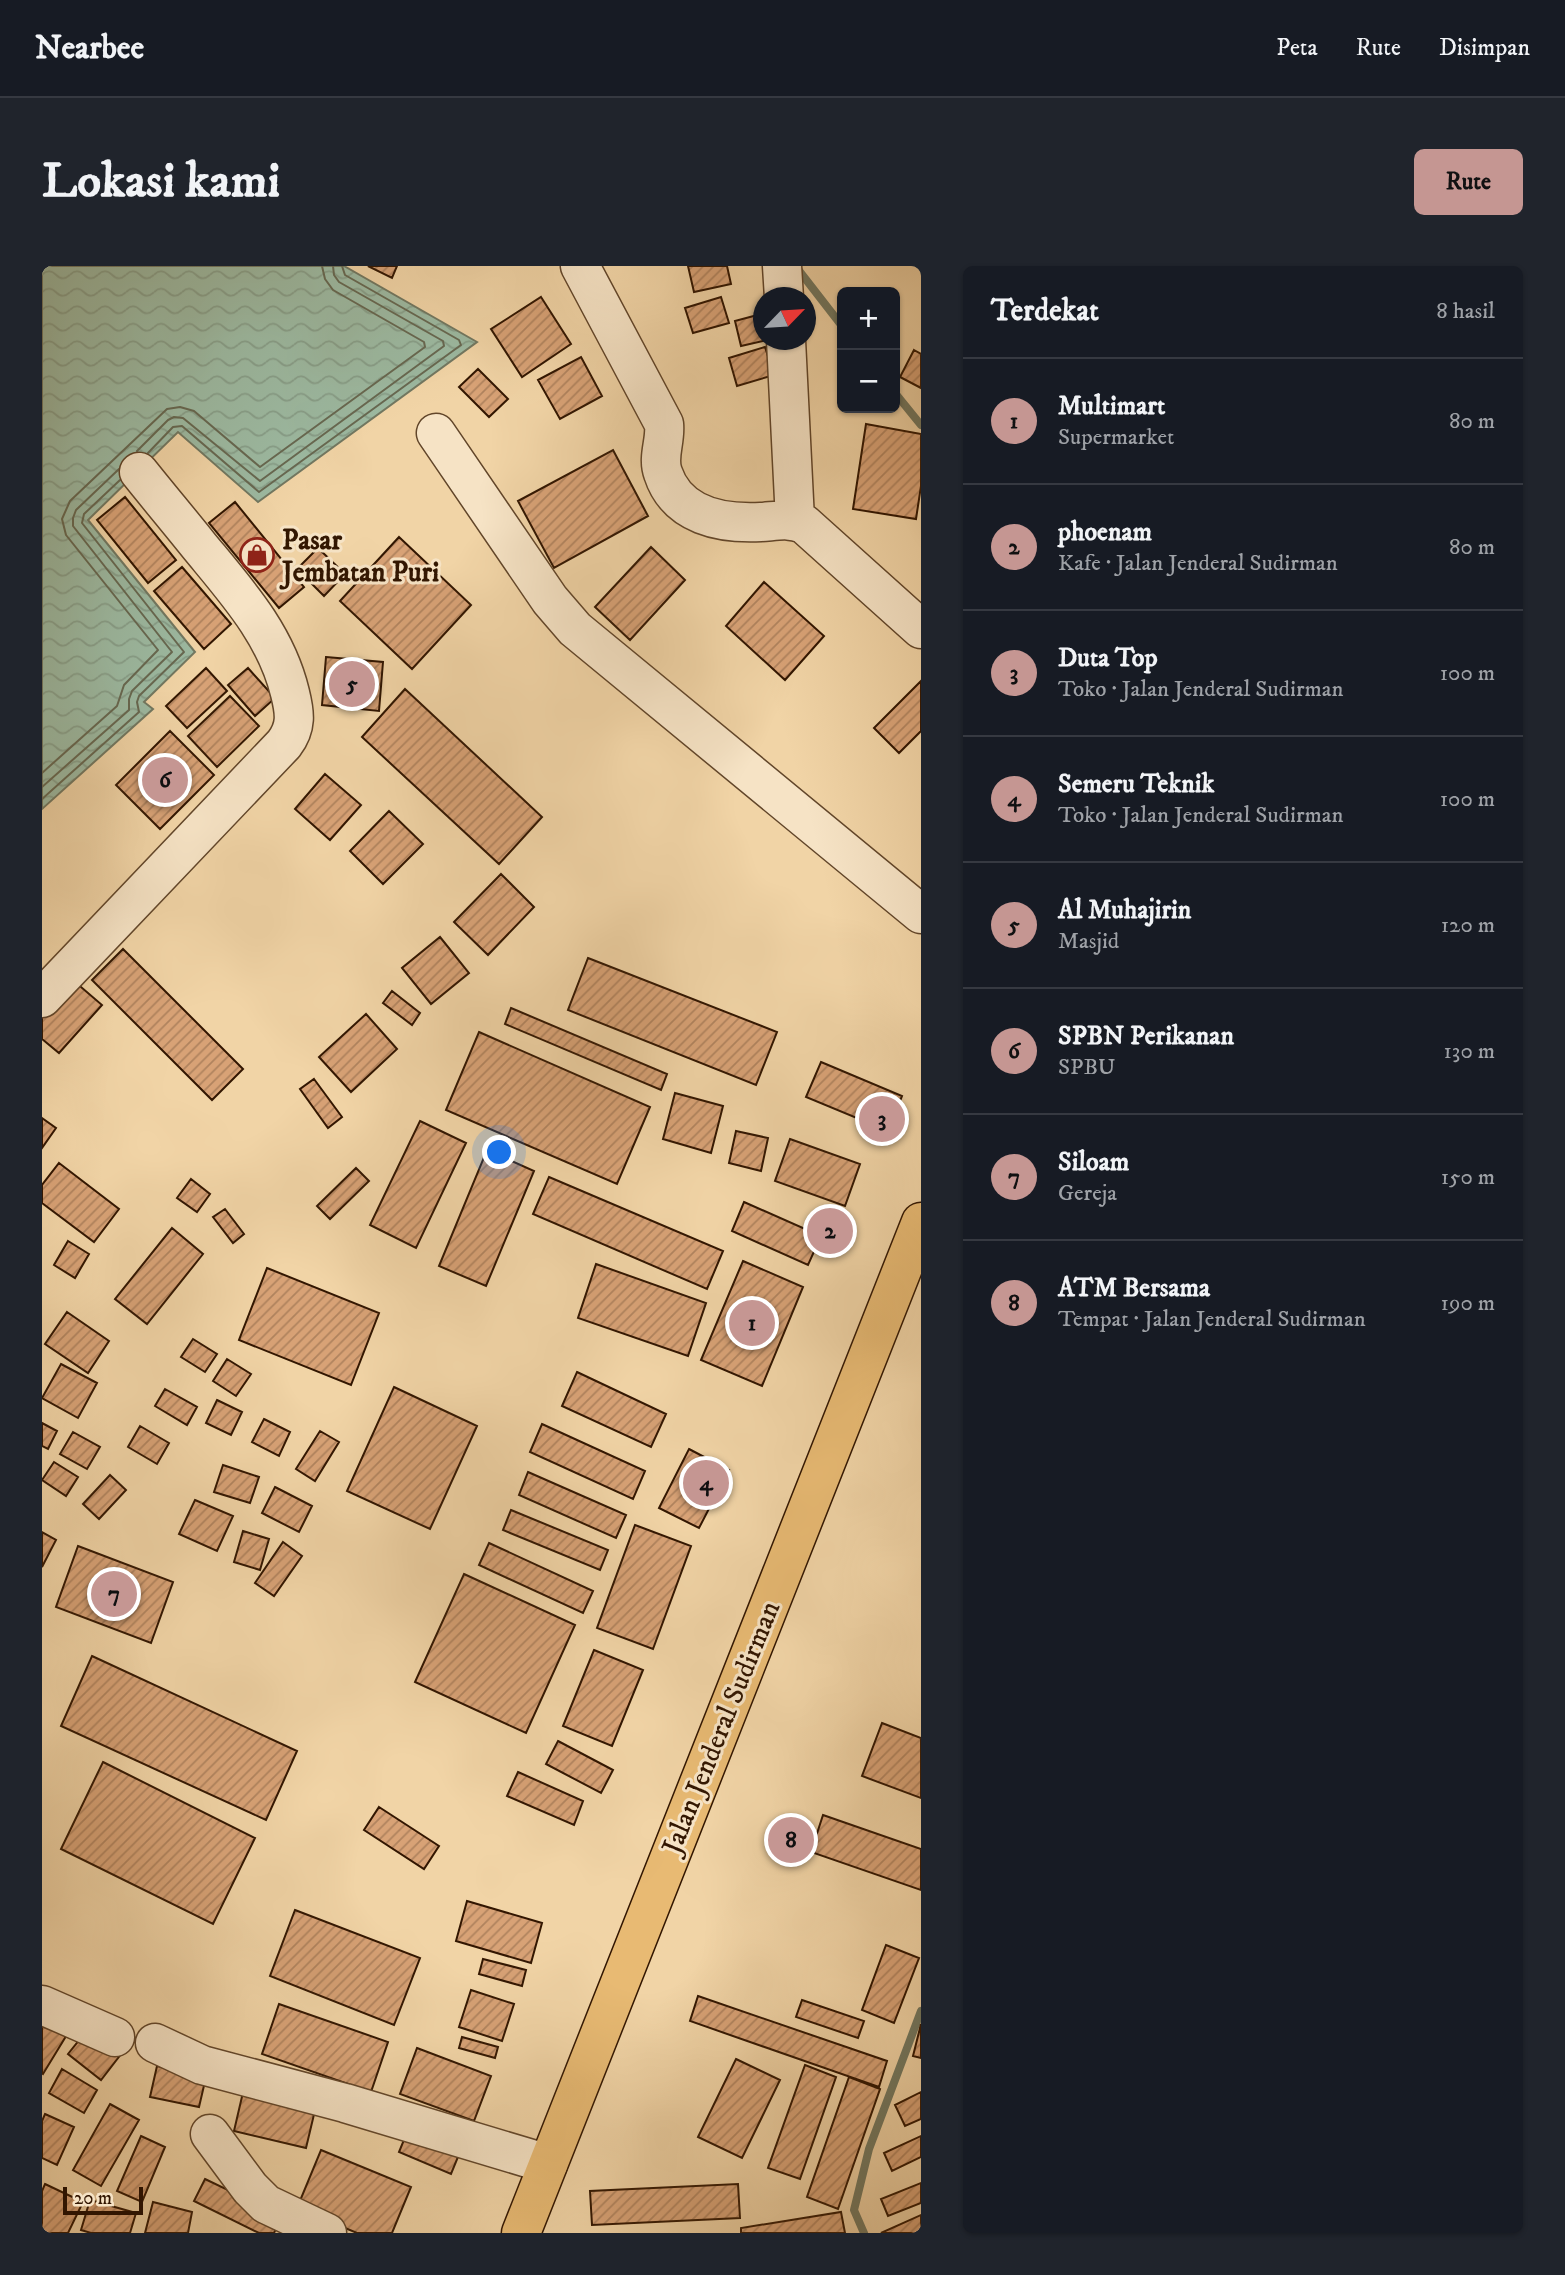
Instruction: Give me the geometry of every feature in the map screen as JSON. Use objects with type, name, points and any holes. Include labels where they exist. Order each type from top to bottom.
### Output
[{"type":"main road","name":"Jalan Jenderal Sudirman","points":[[520,2233],[921,1222]]},
{"type":"street","points":[[580,266],[664,424],[662,471],[674,495],[694,512],[722,522],[795,520],[804,524],[921,629]]},
{"type":"street","points":[[782,266],[783,287]]},
{"type":"street","points":[[786,350],[795,520]]},
{"type":"street","points":[[436,433],[550,600],[575,629],[921,915]]},
{"type":"street","points":[[42,998],[284,744],[295,723],[285,674],[272,643],[251,609],[139,472]]},
{"type":"street","points":[[42,2004],[115,2037]]},
{"type":"street","points":[[155,2043],[202,2065],[548,2164]]},
{"type":"street","points":[[210,2134],[250,2188],[266,2204],[327,2233]]},
{"type":"water","points":[[42,266],[344,266],[477,342],[258,502],[178,432],[88,520],[195,652],[144,702],[153,709],[42,809]]},
{"type":"building","points":[[368,266],[397,266],[392,278]]},
{"type":"building","points":[[688,266],[727,266],[731,284],[694,292]]},
{"type":"building","points":[[541,297],[571,344],[522,377],[491,329]]},
{"type":"building","points":[[721,297],[729,323],[693,333],[685,308]]},
{"type":"building","points":[[753,316],[753,343],[741,346],[735,321]]},
{"type":"building","points":[[755,350],[766,350],[774,375],[737,386],[729,358]]},
{"type":"building","points":[[914,350],[921,354],[921,388],[900,377]]},
{"type":"building","points":[[581,357],[602,396],[560,419],[538,380]]},
{"type":"building","points":[[478,369],[508,399],[489,417],[459,387]]},
{"type":"building","points":[[866,424],[921,434],[921,486],[916,519],[853,509]]},
{"type":"building","points":[[613,450],[648,516],[554,568],[518,501]]},
{"type":"building","points":[[125,497],[176,560],[148,583],[97,520]]},
{"type":"building","name":"Pasar Jembatan Puri","points":[[235,502],[304,587],[279,608],[209,523]]},
{"type":"building","points":[[399,537],[471,605],[412,669],[340,601]]},
{"type":"building","points":[[651,547],[685,580],[630,640],[595,607]]},
{"type":"building","points":[[318,548],[345,574],[324,596],[297,569]]},
{"type":"building","points":[[182,567],[231,624],[204,649],[154,591]]},
{"type":"building","points":[[764,582],[824,636],[785,680],[726,626]]},
{"type":"building","points":[[326,657],[383,662],[379,711],[322,705]]},
{"type":"building","points":[[206,668],[227,691],[187,728],[166,706]]},
{"type":"building","points":[[248,668],[275,698],[255,716],[228,685]]},
{"type":"building","points":[[921,681],[921,731],[899,753],[874,728]]},
{"type":"building","points":[[405,689],[542,817],[499,864],[362,737]]},
{"type":"building","points":[[230,696],[259,726],[217,767],[188,736]]},
{"type":"building","points":[[170,731],[214,775],[160,829],[116,785]]},
{"type":"building","points":[[325,774],[361,805],[330,840],[295,809]]},
{"type":"building","points":[[389,811],[423,844],[383,884],[350,851]]},
{"type":"building","points":[[501,874],[534,907],[488,955],[454,922]]},
{"type":"building","points":[[440,937],[469,973],[431,1004],[402,968]]},
{"type":"building","points":[[123,949],[243,1069],[212,1100],[92,980]]},
{"type":"building","points":[[588,958],[777,1032],[756,1085],[568,1010]]},
{"type":"building","points":[[74,981],[102,1005],[59,1053],[42,1039],[42,1018]]},
{"type":"building","points":[[392,991],[420,1013],[412,1025],[383,1003]]},
{"type":"building","points":[[511,1008],[667,1074],[661,1090],[505,1024]]},
{"type":"building","points":[[366,1014],[397,1049],[351,1092],[319,1057]]},
{"type":"building","points":[[479,1032],[650,1107],[617,1184],[446,1110]]},
{"type":"building","points":[[821,1062],[902,1096],[888,1131],[806,1097]]},
{"type":"building","points":[[314,1079],[342,1117],[328,1128],[300,1089]]},
{"type":"building","points":[[675,1093],[723,1106],[711,1153],[663,1139]]},
{"type":"building","points":[[42,1118],[56,1128],[42,1148]]},
{"type":"building","points":[[420,1121],[466,1143],[416,1248],[370,1225]]},
{"type":"building","points":[[736,1131],[768,1138],[761,1171],[729,1163]]},
{"type":"building","points":[[790,1139],[860,1164],[845,1206],[775,1181]]},
{"type":"building","points":[[487,1150],[534,1171],[486,1286],[439,1266]]},
{"type":"building","points":[[59,1163],[119,1209],[94,1242],[42,1203],[42,1185]]},
{"type":"building","points":[[356,1168],[369,1181],[330,1219],[317,1206]]},
{"type":"building","points":[[549,1177],[723,1251],[707,1289],[533,1214]]},
{"type":"building","points":[[191,1179],[210,1194],[197,1212],[177,1198]]},
{"type":"building","points":[[744,1202],[821,1236],[808,1265],[732,1231]]},
{"type":"building","points":[[225,1209],[244,1234],[233,1243],[213,1217]]},
{"type":"building","points":[[172,1228],[203,1254],[147,1324],[115,1299]]},
{"type":"building","points":[[68,1241],[89,1254],[75,1278],[54,1265]]},
{"type":"building","points":[[743,1261],[803,1287],[762,1386],[701,1360]]},
{"type":"building","points":[[596,1264],[706,1303],[688,1356],[578,1318]]},
{"type":"building","points":[[267,1268],[379,1313],[351,1385],[239,1340]]},
{"type":"building","points":[[67,1312],[109,1341],[88,1373],[45,1344]]},
{"type":"building","points":[[193,1339],[217,1354],[205,1372],[181,1357]]},
{"type":"building","points":[[227,1359],[251,1374],[236,1396],[213,1381]]},
{"type":"building","points":[[61,1364],[97,1383],[78,1418],[42,1398]]},
{"type":"building","points":[[577,1372],[666,1414],[651,1447],[562,1406]]},
{"type":"building","points":[[394,1387],[477,1426],[430,1529],[347,1491]]},
{"type":"building","points":[[165,1389],[197,1407],[187,1425],[155,1406]]},
{"type":"building","points":[[217,1400],[242,1412],[231,1435],[206,1423]]},
{"type":"building","points":[[264,1419],[290,1432],[279,1456],[252,1442]]},
{"type":"building","points":[[42,1423],[57,1431],[48,1449],[42,1446]]},
{"type":"building","points":[[542,1424],[645,1471],[633,1499],[530,1452]]},
{"type":"building","points":[[140,1426],[169,1443],[157,1464],[128,1447]]},
{"type":"building","points":[[320,1431],[339,1442],[315,1481],[296,1469]]},
{"type":"building","points":[[73,1432],[100,1447],[87,1469],[60,1454]]},
{"type":"building","points":[[689,1449],[729,1470],[699,1528],[659,1508]]},
{"type":"building","points":[[54,1462],[78,1477],[66,1496],[42,1480]]},
{"type":"building","points":[[223,1465],[259,1477],[250,1503],[214,1492]]},
{"type":"building","points":[[528,1472],[626,1515],[616,1538],[519,1495]]},
{"type":"building","points":[[110,1475],[126,1490],[99,1519],[83,1504]]},
{"type":"building","points":[[275,1487],[312,1506],[299,1532],[262,1513]]},
{"type":"building","points":[[195,1500],[233,1516],[217,1551],[179,1534]]},
{"type":"building","points":[[511,1510],[608,1550],[600,1570],[503,1530]]},
{"type":"building","points":[[635,1525],[691,1546],[653,1649],[597,1628]]},
{"type":"building","points":[[243,1531],[269,1539],[260,1570],[234,1562]]},
{"type":"building","points":[[42,1532],[56,1540],[42,1567]]},
{"type":"building","points":[[283,1542],[302,1556],[274,1596],[255,1583]]},
{"type":"building","points":[[489,1543],[593,1591],[583,1613],[479,1565]]},
{"type":"building","points":[[78,1546],[173,1582],[151,1643],[56,1607]]},
{"type":"building","points":[[464,1574],[575,1625],[526,1733],[415,1682]]},
{"type":"building","points":[[594,1650],[643,1670],[612,1746],[563,1726]]},
{"type":"building","points":[[92,1656],[297,1751],[266,1820],[61,1726]]},
{"type":"building","points":[[882,1723],[921,1738],[921,1798],[862,1776]]},
{"type":"building","points":[[558,1741],[613,1770],[601,1793],[546,1764]]},
{"type":"building","points":[[103,1762],[255,1838],[213,1924],[61,1849]]},
{"type":"building","points":[[518,1772],[583,1801],[574,1825],[507,1796]]},
{"type":"building","points":[[379,1807],[439,1846],[424,1869],[364,1830]]},
{"type":"building","points":[[823,1815],[921,1849],[921,1890],[811,1852]]},
{"type":"building","points":[[782,1828],[805,1835],[800,1853],[776,1845]]},
{"type":"building","points":[[467,1901],[542,1923],[531,1963],[456,1941]]},
{"type":"building","points":[[295,1910],[420,1958],[394,2025],[270,1976]]},
{"type":"building","points":[[886,1945],[919,1958],[894,2023],[862,2010]]},
{"type":"building","points":[[483,1959],[526,1970],[522,1986],[479,1974]]},
{"type":"building","points":[[471,1990],[514,2004],[502,2041],[459,2027]]},
{"type":"building","points":[[698,1996],[887,2061],[879,2087],[690,2021]]},
{"type":"building","points":[[802,2000],[864,2021],[858,2038],[796,2017]]},
{"type":"building","points":[[279,2004],[388,2042],[371,2092],[262,2054]]},
{"type":"building","points":[[42,2011],[71,2028],[43,2074],[42,2073]]},
{"type":"building","points":[[92,2024],[125,2049],[101,2080],[68,2054]]},
{"type":"building","points":[[921,2024],[921,2058],[913,2056]]},
{"type":"building","points":[[462,2037],[498,2047],[495,2058],[459,2048]]},
{"type":"building","points":[[417,2048],[491,2076],[474,2121],[400,2094]]},
{"type":"building","points":[[736,2059],[780,2080],[742,2158],[698,2137]]},
{"type":"building","points":[[805,2065],[836,2077],[800,2179],[768,2168]]},
{"type":"building","points":[[157,2066],[206,2077],[199,2107],[150,2097]]},
{"type":"building","points":[[62,2069],[97,2090],[84,2113],[49,2093]]},
{"type":"building","points":[[849,2077],[880,2089],[838,2209],[807,2197]]},
{"type":"building","points":[[244,2088],[316,2106],[306,2148],[234,2131]]},
{"type":"building","points":[[921,2092],[921,2119],[905,2126],[895,2105]]},
{"type":"building","points":[[110,2104],[139,2120],[101,2186],[73,2170]]},
{"type":"building","points":[[45,2114],[74,2127],[57,2165],[42,2158],[42,2121]]},
{"type":"building","points":[[408,2130],[460,2152],[451,2174],[399,2152]]},
{"type":"building","points":[[141,2136],[165,2147],[142,2202],[117,2191]]},
{"type":"building","points":[[921,2136],[921,2157],[892,2171],[884,2153]]},
{"type":"building","points":[[321,2150],[411,2187],[392,2233],[357,2233],[297,2208]]},
{"type":"building","points":[[205,2179],[282,2216],[274,2233],[259,2233],[194,2201]]},
{"type":"building","points":[[921,2183],[921,2203],[888,2216],[881,2199]]},
{"type":"building","points":[[45,2184],[83,2202],[68,2233],[42,2233],[42,2191]]},
{"type":"building","points":[[738,2184],[740,2218],[592,2225],[590,2191]]},
{"type":"building","points":[[90,2200],[136,2213],[130,2233],[91,2233],[81,2230]]},
{"type":"building","points":[[153,2202],[192,2212],[188,2233],[145,2233]]},
{"type":"building","points":[[841,2212],[845,2233],[741,2233],[741,2228]]},
{"type":"building","points":[[921,2215],[921,2233],[881,2233]]},
{"type":"waterway","points":[[797,268],[837,320]]},
{"type":"waterway","points":[[900,399],[921,425]]},
{"type":"waterway","points":[[864,2233],[854,2210],[869,2149],[921,2011]]},
{"type":"place","name":"Pasar Jembatan Puri","points":[[257,555]]},
{"type":"place","name":"Al Muhajirin","points":[[352,684]]},
{"type":"place","name":"SPBN Perikanan","points":[[165,780]]},
{"type":"place","name":"Duta Top","points":[[882,1119]]},
{"type":"place","name":"phoenam","points":[[830,1231]]},
{"type":"place","name":"Multimart","points":[[752,1323]]},
{"type":"place","name":"Semeru Teknik","points":[[706,1483]]},
{"type":"place","name":"Siloam","points":[[114,1594]]},
{"type":"place","name":"ATM Bersama","points":[[791,1840]]}]
